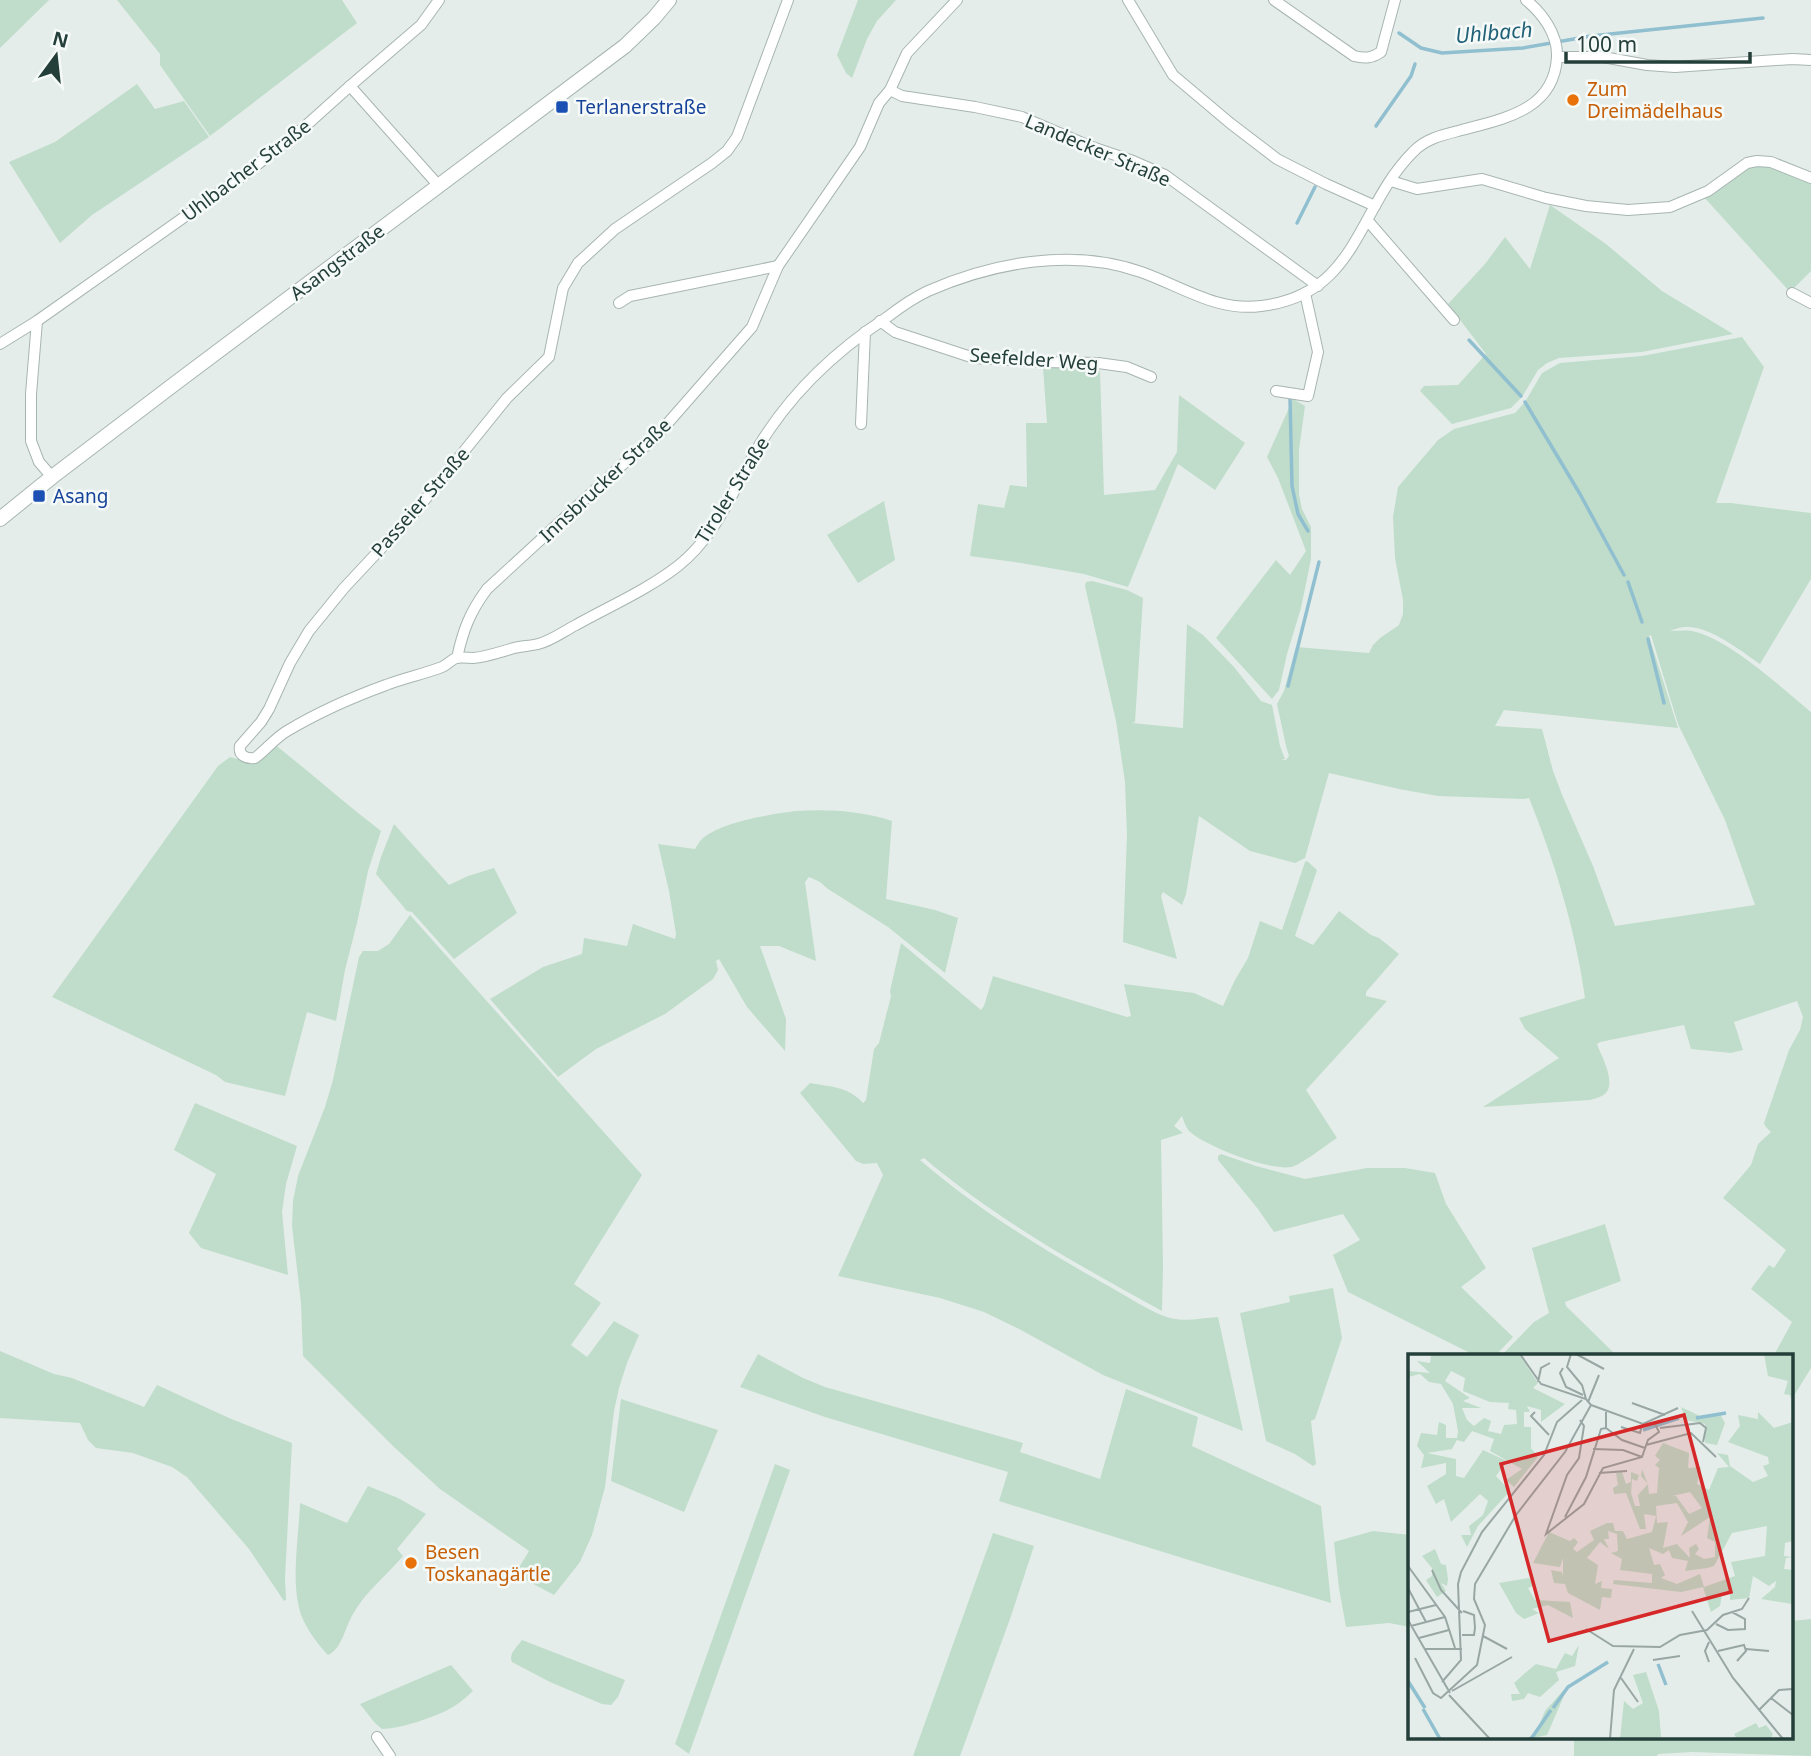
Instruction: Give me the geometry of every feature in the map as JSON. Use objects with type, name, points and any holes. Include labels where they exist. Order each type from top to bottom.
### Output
[{"type":"street","name":"Uhlbacher Straße","points":[[0,344],[37,321],[248,172],[301,130],[421,25],[439,0]]},
{"type":"street","name":"Asangstraße","points":[[0,519],[52,477],[625,46],[669,0]]},
{"type":"street","name":"Passeier Straße","points":[[542,643],[477,657],[457,658],[446,665],[389,684],[322,713],[283,733],[255,758],[247,758],[240,753],[240,747],[272,706],[290,663],[309,631],[344,588],[415,512],[508,398],[548,357],[563,288],[578,263],[615,229],[727,151],[737,137],[788,0]]},
{"type":"street","name":"Innsbrucker Straße","points":[[457,658],[470,615],[487,589],[653,440],[752,327],[778,266],[860,147],[879,103],[890,90],[907,53],[957,0]]},
{"type":"street","points":[[1128,0],[1174,75],[1230,123],[1277,159],[1375,206]]},
{"type":"street","points":[[1274,0],[1354,56],[1363,59],[1381,52],[1395,0]]},
{"type":"street","points":[[1526,0],[1547,23],[1557,53],[1675,68],[1811,60]]},
{"type":"street","name":"Tiroler Straße","points":[[542,643],[668,573],[690,555],[715,524],[766,434],[789,403],[820,370],[865,332],[918,297],[949,284],[1004,268],[1056,260],[1092,260],[1125,267],[1228,306],[1258,307],[1305,293],[1327,279],[1343,261],[1375,206],[1412,153],[1427,141],[1508,117],[1531,106],[1549,86],[1557,53]]},
{"type":"street","points":[[350,86],[439,186]]},
{"type":"street","name":"Landecker Straße","points":[[890,90],[902,96],[1022,117],[1165,175],[1318,286]]},
{"type":"street","points":[[1391,181],[1417,189],[1482,179],[1546,198],[1586,206],[1628,209],[1670,207],[1708,191],[1747,163],[1771,162],[1811,178]]},
{"type":"street","points":[[1368,221],[1454,320]]},
{"type":"street","points":[[619,303],[631,296],[778,266]]},
{"type":"street","points":[[1276,391],[1308,396],[1318,352],[1305,293]]},
{"type":"street","points":[[1793,293],[1811,303]]},
{"type":"street","points":[[37,321],[31,394],[31,441],[39,462],[52,477]]},
{"type":"street","name":"Seefelder Weg","points":[[880,321],[895,332],[974,358],[1098,363],[1126,367],[1151,377]]},
{"type":"street","points":[[861,425],[865,332]]},
{"type":"street","points":[[377,1737],[390,1756]]},
{"type":"green space","points":[[0,0],[49,0],[0,48]]},
{"type":"green space","points":[[117,0],[342,0],[357,23],[210,136],[160,65],[160,54]]},
{"type":"green space","points":[[858,0],[896,0],[877,21],[852,78],[846,73],[837,55]]},
{"type":"green space","points":[[137,84],[155,109],[184,101],[209,137],[92,215],[60,243],[9,162],[55,142]]},
{"type":"green space","points":[[1770,165],[1811,182],[1811,271],[1790,292],[1703,196],[1749,166]]},
{"type":"green space","points":[[1550,205],[1606,244],[1662,291],[1733,334],[1642,352],[1559,358],[1538,370],[1522,397],[1511,408],[1452,424],[1420,391],[1424,386],[1458,385],[1486,354],[1448,304],[1485,264],[1505,237],[1530,269]]},
{"type":"green space","points":[[1742,337],[1764,367],[1716,503],[1811,513],[1811,579],[1760,664],[1725,640],[1705,631],[1686,627],[1670,631],[1692,631],[1722,643],[1754,665],[1811,712],[1811,1368],[1794,1396],[1794,1354],[1775,1354],[1792,1322],[1751,1289],[1769,1265],[1774,1268],[1786,1250],[1723,1198],[1751,1165],[1758,1144],[1771,1132],[1764,1123],[1803,1017],[1797,1001],[1734,1022],[1743,1050],[1731,1053],[1691,1049],[1684,1025],[1600,1042],[1597,1044],[1607,1068],[1609,1082],[1609,1088],[1603,1096],[1590,1100],[1483,1107],[1559,1058],[1525,1029],[1519,1018],[1585,998],[1563,896],[1529,798],[1438,796],[1329,773],[1305,858],[1295,863],[1250,851],[1199,816],[1182,905],[1163,892],[1161,896],[1177,959],[1123,942],[1127,835],[1125,782],[1116,721],[1086,582],[1092,581],[1127,590],[1143,598],[1135,722],[1132,723],[1183,728],[1187,624],[1203,635],[1234,667],[1261,701],[1272,705],[1285,759],[1281,760],[1286,760],[1289,756],[1277,704],[1284,691],[1296,647],[1369,653],[1380,638],[1399,625],[1403,614],[1403,600],[1395,558],[1393,517],[1398,487],[1438,440],[1454,429],[1515,413],[1525,402],[1542,373],[1560,363],[1642,356]],"holes":[[[1651,635],[1678,724],[1725,820],[1755,905],[1615,926],[1553,771],[1542,729],[1495,726],[1504,710],[1678,728],[1649,636]]]},
{"type":"green space","points":[[1043,367],[1100,371],[1104,495],[1155,490],[1177,452],[1179,395],[1245,443],[1215,490],[1178,464],[1128,587],[1084,574],[970,556],[978,504],[1004,508],[1010,485],[1027,487],[1026,423],[1047,423]]},
{"type":"green space","points":[[1293,399],[1305,406],[1299,450],[1299,494],[1302,509],[1311,527],[1311,559],[1279,690],[1272,699],[1216,638],[1276,560],[1290,575],[1306,551],[1278,478],[1267,457]]},
{"type":"green space","points":[[884,501],[895,560],[858,583],[827,535]]},
{"type":"green space","points":[[274,744],[381,831],[368,871],[336,1021],[307,1012],[285,1096],[225,1082],[216,1075],[52,997],[218,766],[230,757],[245,761]]},
{"type":"green space","points":[[796,811],[845,812],[892,821],[886,899],[958,918],[945,973],[888,927],[809,877],[805,882],[816,961],[779,946],[760,946],[786,1019],[785,1051],[747,1007],[719,959],[716,961],[718,970],[713,979],[665,1014],[596,1049],[558,1077],[490,999],[543,967],[582,954],[584,938],[627,946],[633,924],[675,939],[669,891],[658,844],[695,849],[701,840],[720,828],[746,820]]},
{"type":"green space","points":[[394,824],[449,885],[494,868],[517,913],[454,959],[412,912],[407,911],[376,874]]},
{"type":"green space","points":[[1307,861],[1317,870],[1295,936],[1313,945],[1339,911],[1379,938],[1399,954],[1366,992],[1366,996],[1387,1001],[1306,1090],[1337,1138],[1301,1163],[1281,1167],[1238,1156],[1197,1137],[1189,1131],[1182,1116],[1174,1126],[1183,1133],[1161,1140],[1162,1311],[1040,1241],[980,1202],[924,1158],[920,1160],[1013,1229],[1148,1309],[1176,1319],[1218,1317],[1243,1431],[1103,1375],[984,1312],[940,1298],[838,1276],[883,1175],[877,1163],[863,1164],[856,1161],[800,1093],[810,1083],[845,1090],[863,1103],[866,1100],[874,1049],[879,1043],[891,996],[901,943],[981,1010],[993,976],[1127,1017],[1131,1016],[1124,984],[1194,993],[1223,1006],[1248,958],[1260,921],[1282,930]]},
{"type":"green space","points":[[410,915],[642,1175],[574,1284],[601,1303],[571,1345],[587,1357],[614,1321],[639,1335],[619,1388],[605,1487],[592,1535],[580,1562],[554,1595],[515,1574],[529,1551],[440,1489],[303,1356],[301,1303],[292,1226],[298,1176],[333,1080],[359,957],[363,951],[378,951],[389,944]]},
{"type":"green space","points":[[195,1103],[297,1146],[286,1184],[282,1212],[288,1275],[201,1248],[189,1233],[216,1174],[174,1150]]},
{"type":"green space","points":[[1221,1154],[1305,1179],[1367,1168],[1405,1168],[1435,1173],[1446,1204],[1486,1268],[1461,1287],[1513,1337],[1497,1354],[1472,1354],[1348,1292],[1333,1255],[1360,1240],[1343,1214],[1274,1232],[1218,1160]]},
{"type":"green space","points":[[1605,1224],[1621,1281],[1565,1302],[1615,1354],[1503,1354],[1534,1322],[1549,1313],[1532,1248]]},
{"type":"green space","points":[[1333,1288],[1342,1338],[1315,1419],[1311,1421],[1316,1464],[1313,1466],[1295,1454],[1266,1441],[1240,1313],[1290,1302],[1289,1296]]},
{"type":"green space","points":[[0,1351],[144,1407],[157,1385],[292,1443],[286,1600],[284,1601],[249,1549],[187,1477],[172,1467],[133,1453],[96,1448],[88,1440],[80,1423],[0,1418]]},
{"type":"green space","points":[[758,1354],[825,1387],[1023,1443],[1020,1452],[1100,1479],[1126,1389],[1198,1417],[1192,1446],[1321,1506],[1331,1603],[999,1501],[1008,1472],[825,1417],[740,1387]]},
{"type":"green space","points":[[621,1399],[718,1430],[684,1512],[611,1481]]},
{"type":"green space","points":[[775,1464],[790,1470],[689,1754],[675,1744]]},
{"type":"green space","points":[[368,1486],[398,1498],[426,1514],[397,1549],[403,1556],[364,1598],[350,1619],[337,1648],[328,1655],[309,1631],[298,1603],[296,1567],[300,1503],[347,1523]]},
{"type":"green space","points":[[1373,1531],[1408,1535],[1408,1627],[1389,1623],[1346,1627],[1334,1542]]},
{"type":"green space","points":[[993,1533],[1034,1546],[1011,1616],[960,1756],[913,1756]]},
{"type":"green space","points":[[1811,1619],[1811,1756],[1692,1752],[1657,1756],[1574,1756],[1574,1738],[1794,1738],[1794,1621]]},
{"type":"green space","points":[[522,1640],[625,1680],[618,1697],[611,1705],[602,1704],[512,1662],[512,1653]]},
{"type":"green space","points":[[451,1665],[473,1691],[457,1704],[436,1715],[407,1725],[382,1729],[360,1704]]},
{"type":"waterway","name":"Uhlbach","points":[[1399,33],[1421,48],[1442,53],[1523,48],[1591,36],[1763,18]]},
{"type":"waterway","points":[[1376,126],[1411,76],[1415,64]]},
{"type":"waterway","points":[[1297,223],[1315,187]]},
{"type":"waterway","points":[[1469,340],[1521,396]]},
{"type":"waterway","points":[[1290,398],[1292,486],[1298,514],[1308,531]]},
{"type":"waterway","points":[[1525,402],[1624,575]]},
{"type":"waterway","points":[[1288,686],[1319,562]]},
{"type":"waterway","points":[[1628,582],[1642,622]]},
{"type":"waterway","points":[[1648,639],[1664,703]]},
{"type":"place","name":"Zum Dreimädelhaus","points":[[1573,100]]},
{"type":"place","name":"Terlanerstraße","points":[[562,107]]},
{"type":"place","name":"Asang","points":[[39,496]]},
{"type":"place","name":"Besen Toskanagärtle","points":[[411,1563]]}]
